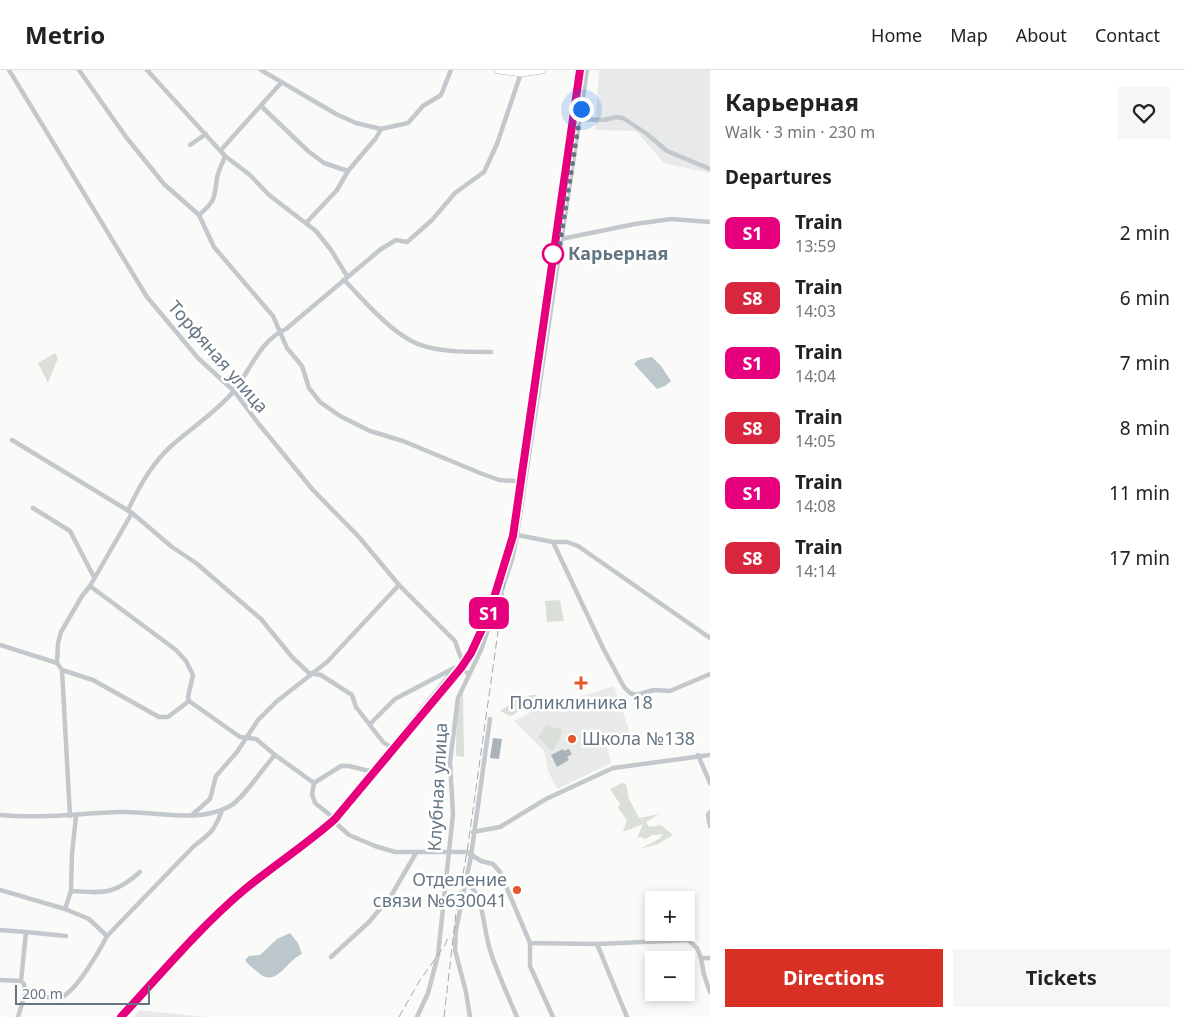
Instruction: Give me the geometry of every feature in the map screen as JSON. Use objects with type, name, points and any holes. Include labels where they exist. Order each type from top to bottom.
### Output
[{"type":"main road","points":[[498,70],[521,73],[542,70]]},
{"type":"street","name":"Торфяная улица","points":[[9,70],[147,297],[198,358],[234,391],[313,490],[359,537],[399,585],[455,641],[461,658]]},
{"type":"street","points":[[79,70],[126,137],[164,184],[199,215],[214,247],[273,316],[287,348],[302,366],[313,395],[340,416],[370,430],[403,441],[499,480],[515,481]]},
{"type":"street","points":[[147,70],[225,156],[250,175],[281,204],[307,222],[331,250],[346,278],[377,313],[402,335],[413,342],[427,347],[492,352]]},
{"type":"street","points":[[261,70],[281,83],[356,123],[381,129],[408,123],[423,106],[441,95],[451,70]]},
{"type":"street","name":"Клубная улица","points":[[417,1017],[428,993],[438,955],[453,814],[450,762],[458,698],[481,650],[512,560],[587,70]]},
{"type":"street","points":[[57,663],[58,643],[61,632],[90,586],[130,512],[145,476],[168,449],[234,391],[258,353],[275,334],[286,328],[381,249],[396,240],[408,242],[432,220],[455,193],[484,172],[497,144],[521,73]]},
{"type":"street","points":[[221,150],[281,83]]},
{"type":"street","points":[[261,106],[308,151],[324,163],[348,171]]},
{"type":"street","points":[[579,119],[604,120],[616,117],[624,118],[647,134],[666,151],[710,168]]},
{"type":"street","points":[[307,222],[337,190],[348,171],[376,138],[381,129]]},
{"type":"street","points":[[190,145],[206,134]]},
{"type":"street","points":[[199,215],[213,203],[216,196],[217,178],[225,156]]},
{"type":"street","points":[[561,239],[635,224],[671,219],[710,222]]},
{"type":"street","points":[[12,440],[81,484],[130,512],[248,607],[268,626],[292,657],[309,673],[321,675],[352,695],[356,707],[383,742],[392,748]]},
{"type":"street","points":[[33,508],[70,531],[94,577]]},
{"type":"street","points":[[517,535],[553,542],[567,542],[578,546],[710,638]]},
{"type":"street","points":[[553,542],[603,648],[624,687],[630,693],[636,694],[654,690],[670,691],[710,674]]},
{"type":"street","points":[[191,815],[210,799],[216,776],[276,702],[314,673],[399,585]]},
{"type":"street","points":[[90,586],[176,650],[186,661],[193,675],[188,697],[189,701],[234,733],[256,739],[314,783]]},
{"type":"street","points":[[0,645],[57,663],[62,670],[73,816],[71,891],[65,909]]},
{"type":"street","points":[[370,724],[395,699],[455,668],[461,668],[469,674]]},
{"type":"street","points":[[314,783],[340,766],[350,766],[369,771],[374,768],[455,668]]},
{"type":"street","points":[[62,670],[93,680],[159,717],[168,717],[189,701]]},
{"type":"street","points":[[470,1017],[466,992],[455,950],[456,930],[471,856],[490,719]]},
{"type":"street","points":[[0,815],[25,817],[73,816],[120,812],[191,815],[222,810],[236,803],[275,755]]},
{"type":"street","points":[[473,832],[500,827],[546,800],[613,768],[710,755]]},
{"type":"street","points":[[698,756],[710,784]]},
{"type":"street","points":[[314,783],[313,799],[349,835],[375,846],[396,852],[467,852],[471,856],[493,864],[498,868],[530,943],[530,966],[553,1017]]},
{"type":"street","points":[[25,989],[53,999],[67,995],[107,936],[194,846],[210,834],[216,827],[222,810]]},
{"type":"street","points":[[710,812],[708,815],[710,826]]},
{"type":"street","points":[[331,957],[369,922],[391,896],[416,853]]},
{"type":"street","points":[[71,891],[112,891],[127,883],[140,872]]},
{"type":"street","points":[[466,881],[478,897],[490,951],[517,1017]]},
{"type":"street","points":[[0,890],[89,918],[107,936]]},
{"type":"street","points":[[0,930],[66,936]]},
{"type":"street","points":[[18,1017],[25,989],[24,984],[21,982],[26,932]]},
{"type":"street","points":[[530,943],[597,944],[688,940],[698,948],[710,992]]},
{"type":"street","points":[[597,944],[627,1017]]},
{"type":"street","points":[[701,958],[710,958]]},
{"type":"street","points":[[0,980],[21,982]]},
{"type":"shaded area","points":[[599,70],[710,70],[710,173],[664,163],[636,131],[595,130]]},
{"type":"shaded area","points":[[55,353],[58,358],[48,383],[38,363]]},
{"type":"shaded area","points":[[652,357],[671,381],[657,389],[634,364],[638,360]]},
{"type":"shaded area","points":[[560,600],[564,621],[547,622],[545,601]]},
{"type":"shaded area","name":"Школа №138","points":[[614,686],[630,733],[606,741],[611,763],[557,789],[548,771],[544,751],[514,721],[551,701],[555,705]]},
{"type":"shaded area","points":[[463,692],[464,757],[456,756],[456,731]]},
{"type":"shaded area","points":[[537,695],[535,703],[510,716],[500,711],[519,698]]},
{"type":"shaded area","points":[[546,725],[562,730],[559,742],[552,751],[538,737]]},
{"type":"shaded area","points":[[622,783],[626,784],[629,799],[639,818],[659,814],[646,822],[649,827],[661,825],[673,835],[658,844],[640,849],[659,839],[663,834],[652,835],[645,839],[642,837],[637,838],[643,824],[623,832],[627,820],[618,808],[620,804],[610,789]]},
{"type":"shaded area","points":[[290,933],[298,943],[302,954],[277,975],[266,977],[245,960],[249,956],[260,955],[277,939]]},
{"type":"shaded area","points":[[139,1010],[205,1017],[134,1017]]},
{"type":"building","points":[[493,738],[502,739],[499,759],[490,758]]},
{"type":"building","points":[[563,749],[564,751],[569,749],[572,754],[567,757],[569,760],[557,767],[551,755]]},
{"type":"railway","points":[[121,1017],[227,905],[335,819],[461,668],[471,653],[489,614],[513,535],[580,70]]},
{"type":"railway","points":[[444,1017],[456,913],[467,852],[505,582]]},
{"type":"railway","points":[[399,1017],[420,980],[445,945],[449,935]]},
{"type":"train","name":"S1","points":[[121,1017],[216,916],[244,890],[315,837],[335,819],[363,788],[461,668],[478,640],[489,614],[513,536],[580,70]]},
{"type":"place","name":"Карьерная","points":[[553,254]]},
{"type":"place","name":"Поликлиника 18","points":[[581,683]]},
{"type":"place","name":"Школа №138","points":[[572,739]]},
{"type":"place","name":"Отделение связи №630041","points":[[517,890]]},
{"type":"route","points":[[553,254],[558,256],[581,109]]}]
